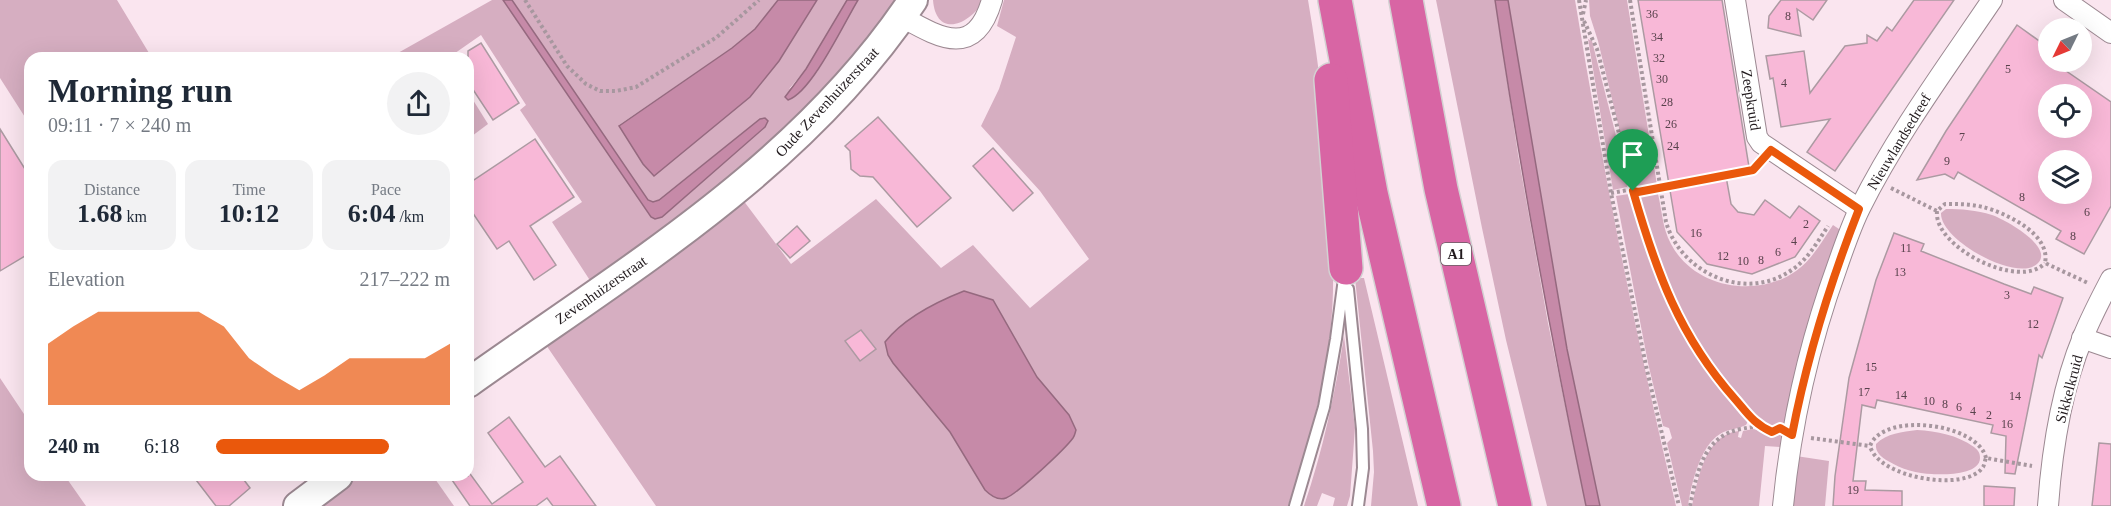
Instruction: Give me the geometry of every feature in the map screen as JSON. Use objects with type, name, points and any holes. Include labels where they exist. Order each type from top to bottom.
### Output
[{"type":"highway","points":[[1329,0],[1328,45],[1346,268]]},
{"type":"highway","points":[[1335,0],[1371,193],[1444,506]]},
{"type":"highway","name":"A1","points":[[1406,0],[1441,189],[1515,506]]},
{"type":"street","points":[[907,8],[937,36],[955,38],[975,32],[988,13],[992,0]]},
{"type":"street","name":"Nieuwlandsedreef","points":[[1783,506],[1792,435],[1814,337],[1852,205],[1875,180],[1921,104],[1992,0]]},
{"type":"street","points":[[2064,0],[2111,33]]},
{"type":"street","name":"Zeepkruid","points":[[1738,3],[1757,137],[1761,143],[1852,205]]},
{"type":"street","name":"Oude Zevenhuizerstraat","points":[[732,195],[766,165],[824,107],[867,61],[907,8]]},
{"type":"street","name":"Zevenhuizerstraat","points":[[474,379],[663,247],[732,195]]},
{"type":"street","name":"Sikkelkruid","points":[[2048,506],[2051,469],[2064,398],[2082,338],[2108,285]]},
{"type":"street","points":[[2082,338],[2111,348]]},
{"type":"street","points":[[298,506],[331,481]]},
{"type":"lane","points":[[1295,506],[1324,407],[1346,268]]},
{"type":"lane","points":[[1346,268],[1362,429],[1363,468],[1358,506]]},
{"type":"path","points":[[525,0],[567,66],[586,84],[600,91],[636,87],[717,37],[759,0]]},
{"type":"path","points":[[1579,0],[1611,193],[1646,366],[1679,506]]},
{"type":"path","points":[[1586,0],[1582,17],[1597,49],[1633,191],[1656,265],[1678,318],[1707,364],[1756,425],[1772,432],[1780,428],[1792,435],[1870,446]]},
{"type":"path","points":[[1630,0],[1669,234],[1683,254],[1698,268],[1720,279],[1742,283],[1766,281],[1794,269],[1852,205]]},
{"type":"path","points":[[1611,193],[1638,192],[1753,170],[1771,150]]},
{"type":"path","points":[[1875,180],[1937,211]]},
{"type":"path","points":[[1945,204],[1962,204],[1980,207],[2009,217],[2021,224],[2041,242],[2045,248],[2045,263],[2038,270],[2028,272],[2011,271],[1980,261],[1946,235],[1938,224],[1937,211],[1945,204]]},
{"type":"path","points":[[2045,263],[2108,285]]},
{"type":"path","points":[[1690,506],[1701,466],[1713,443],[1726,432],[1756,425]]},
{"type":"path","points":[[1931,426],[1964,435],[1979,444],[1986,458],[1983,467],[1978,472],[1961,478],[1929,479],[1889,467],[1876,458],[1870,446],[1878,435],[1892,429],[1931,426]]},
{"type":"path","points":[[1986,458],[2051,469]]},
{"type":"shaded area","points":[[0,0],[117,0],[148,52],[24,52],[24,116],[0,78]]},
{"type":"shaded area","points":[[492,0],[503,0],[651,217],[657,219],[765,127],[767,121],[765,118],[760,119],[658,200],[653,202],[648,200],[512,0],[778,0],[755,29],[732,48],[619,125],[750,97],[779,61],[817,0],[847,0],[806,69],[789,89],[817,72],[858,0],[897,0],[866,43],[796,120],[717,188],[591,282],[552,222],[582,202],[520,110],[526,105],[481,35],[457,52],[400,52]]},
{"type":"shaded area","points":[[503,0],[512,0],[648,200],[653,202],[659,200],[760,119],[765,118],[768,121],[765,127],[662,217],[655,219],[651,217]]},
{"type":"shaded area","points":[[778,0],[817,0],[779,61],[750,97],[654,176],[643,164],[619,126],[732,48],[755,29]]},
{"type":"shaded area","points":[[847,0],[858,0],[817,71],[797,94],[788,100],[785,97],[806,69]]},
{"type":"shaded area","points":[[933,0],[984,0],[971,16],[954,24],[947,24],[940,20],[935,12]]},
{"type":"shaded area","points":[[1004,0],[1308,0],[1320,79],[1328,159],[1333,303],[1319,400],[1288,506],[656,506],[544,342],[743,200],[791,264],[876,199],[941,268],[973,245],[1030,308],[1089,259],[1040,191],[981,126],[999,89],[1016,37],[997,26]],"holes":[[[964,291],[993,300],[1045,388],[985,490],[950,432],[893,363],[910,320]]]},
{"type":"shaded area","points":[[1436,0],[1495,0],[1518,154],[1548,323],[1586,506],[1547,506],[1506,340]]},
{"type":"shaded area","points":[[1495,0],[1508,0],[1567,349],[1600,506],[1586,506],[1537,254]]},
{"type":"shaded area","points":[[1508,0],[1575,0],[1621,254],[1676,506],[1600,506],[1567,350]]},
{"type":"shaded area","points":[[1589,0],[1627,0],[1657,185],[1655,186],[1638,190],[1633,186],[1590,16]]},
{"type":"shaded area","points":[[1588,39],[1592,41],[1628,183],[1627,187],[1613,190]]},
{"type":"shaded area","points":[[474,102],[488,124],[474,134]]},
{"type":"shaded area","points":[[1657,190],[1666,231],[1681,259],[1695,271],[1710,279],[1728,284],[1763,285],[1780,280],[1796,271],[1807,261],[1833,225],[1842,231],[1801,349],[1789,397],[1785,422],[1788,426],[1776,426],[1773,430],[1754,417],[1732,395],[1695,344],[1666,287],[1646,227],[1639,197],[1642,193]]},
{"type":"shaded area","points":[[1629,194],[1633,196],[1658,278],[1676,318],[1704,362],[1749,419],[1746,425],[1720,434],[1707,447],[1694,477],[1688,506],[1682,506],[1667,443],[1672,438],[1669,428],[1663,426],[1648,363],[1616,196]]},
{"type":"shaded area","points":[[1946,209],[1980,212],[2007,222],[2036,244],[2041,252],[2040,259],[2034,266],[2024,269],[2010,267],[1979,255],[1964,245],[1944,224],[1941,213]]},
{"type":"shaded area","points":[[1355,278],[1364,278],[1418,506],[1371,506],[1373,451]]},
{"type":"shaded area","points":[[964,291],[993,300],[1037,377],[1069,415],[1076,430],[1073,438],[1051,461],[1012,495],[1003,499],[985,490],[950,432],[893,363],[888,355],[885,342],[901,325],[921,312]]},
{"type":"shaded area","points":[[1344,336],[1355,428],[1350,496],[1347,506],[1333,506],[1335,498],[1322,493],[1317,506],[1304,506],[1328,422]]},
{"type":"shaded area","points":[[0,378],[24,414],[24,481],[68,481],[86,506],[0,506]]},
{"type":"shaded area","points":[[1753,429],[1775,434],[1778,430],[1784,431],[1785,442],[1781,447],[1765,446],[1759,506],[1692,506],[1705,460],[1718,440],[1727,434],[1739,431],[1738,437],[1741,438],[1743,431]]},
{"type":"shaded area","points":[[1917,430],[1947,434],[1961,439],[1978,452],[1980,458],[1978,464],[1960,473],[1927,474],[1898,466],[1883,458],[1878,452],[1876,444],[1885,437]]},
{"type":"shaded area","points":[[1796,456],[1829,461],[1825,506],[1792,506]]},
{"type":"shaded area","points":[[347,481],[436,481],[454,506],[314,506]]},
{"type":"building","points":[[1638,0],[1722,0],[1749,167],[1725,171],[1731,204],[1738,212],[1754,215],[1765,200],[1790,218],[1799,206],[1820,221],[1795,257],[1752,274],[1707,264],[1677,232]]},
{"type":"building","points":[[1781,0],[1827,0],[1813,20],[1797,9],[1801,36],[1768,28],[1769,16]]},
{"type":"building","points":[[1914,0],[1954,0],[1835,171],[1807,152],[1830,119],[1781,127],[1773,78],[1770,79],[1766,56],[1804,51],[1810,93],[1845,46],[1867,43],[1867,35],[1877,41],[1887,27],[1892,31]]},
{"type":"building","points":[[2017,25],[2038,40],[2038,72],[2068,72],[2085,84],[2038,84],[2038,138],[2092,138],[2092,89],[2111,102],[2111,206],[2084,254],[2056,239],[2061,231],[1958,172],[1954,179],[1945,174],[1917,180],[1946,131]]},
{"type":"building","points":[[481,43],[519,103],[493,120],[474,91],[474,52],[468,51]]},
{"type":"building","points":[[878,117],[951,198],[917,227],[873,177],[860,176],[851,169],[850,151],[845,146]]},
{"type":"building","points":[[0,129],[24,167],[24,257],[0,271]]},
{"type":"building","points":[[535,139],[574,197],[530,226],[556,265],[534,280],[509,241],[497,249],[474,215],[474,180]]},
{"type":"building","points":[[993,148],[1033,193],[1013,211],[973,166]]},
{"type":"building","points":[[797,226],[810,241],[790,258],[777,244]]},
{"type":"building","points":[[1894,233],[1924,244],[1921,251],[2004,284],[2031,294],[2034,287],[2063,298],[2042,358],[2039,355],[2015,474],[2005,473],[2006,436],[1991,433],[1993,425],[1877,400],[1875,408],[1862,405],[1853,481],[1866,481],[1865,490],[1902,491],[1902,506],[1833,506],[1849,378],[1876,280]]},
{"type":"building","points":[[861,330],[876,349],[860,361],[845,341]]},
{"type":"building","points":[[509,417],[545,467],[560,456],[596,506],[553,506],[547,498],[536,506],[470,506],[453,481],[474,479],[492,504],[523,482],[488,433]]},
{"type":"building","points":[[2099,443],[2111,444],[2111,506],[2092,506]]},
{"type":"building","points":[[197,481],[245,481],[250,488],[229,506],[216,506]]},
{"type":"building","points":[[1984,486],[2015,488],[2014,506],[1984,506]]},
{"type":"route","points":[[1771,150],[1859,209],[1814,337],[1792,435],[1780,428],[1772,432],[1756,425],[1691,341],[1678,318],[1656,265],[1633,191],[1638,192],[1753,170],[1771,150]]}]
